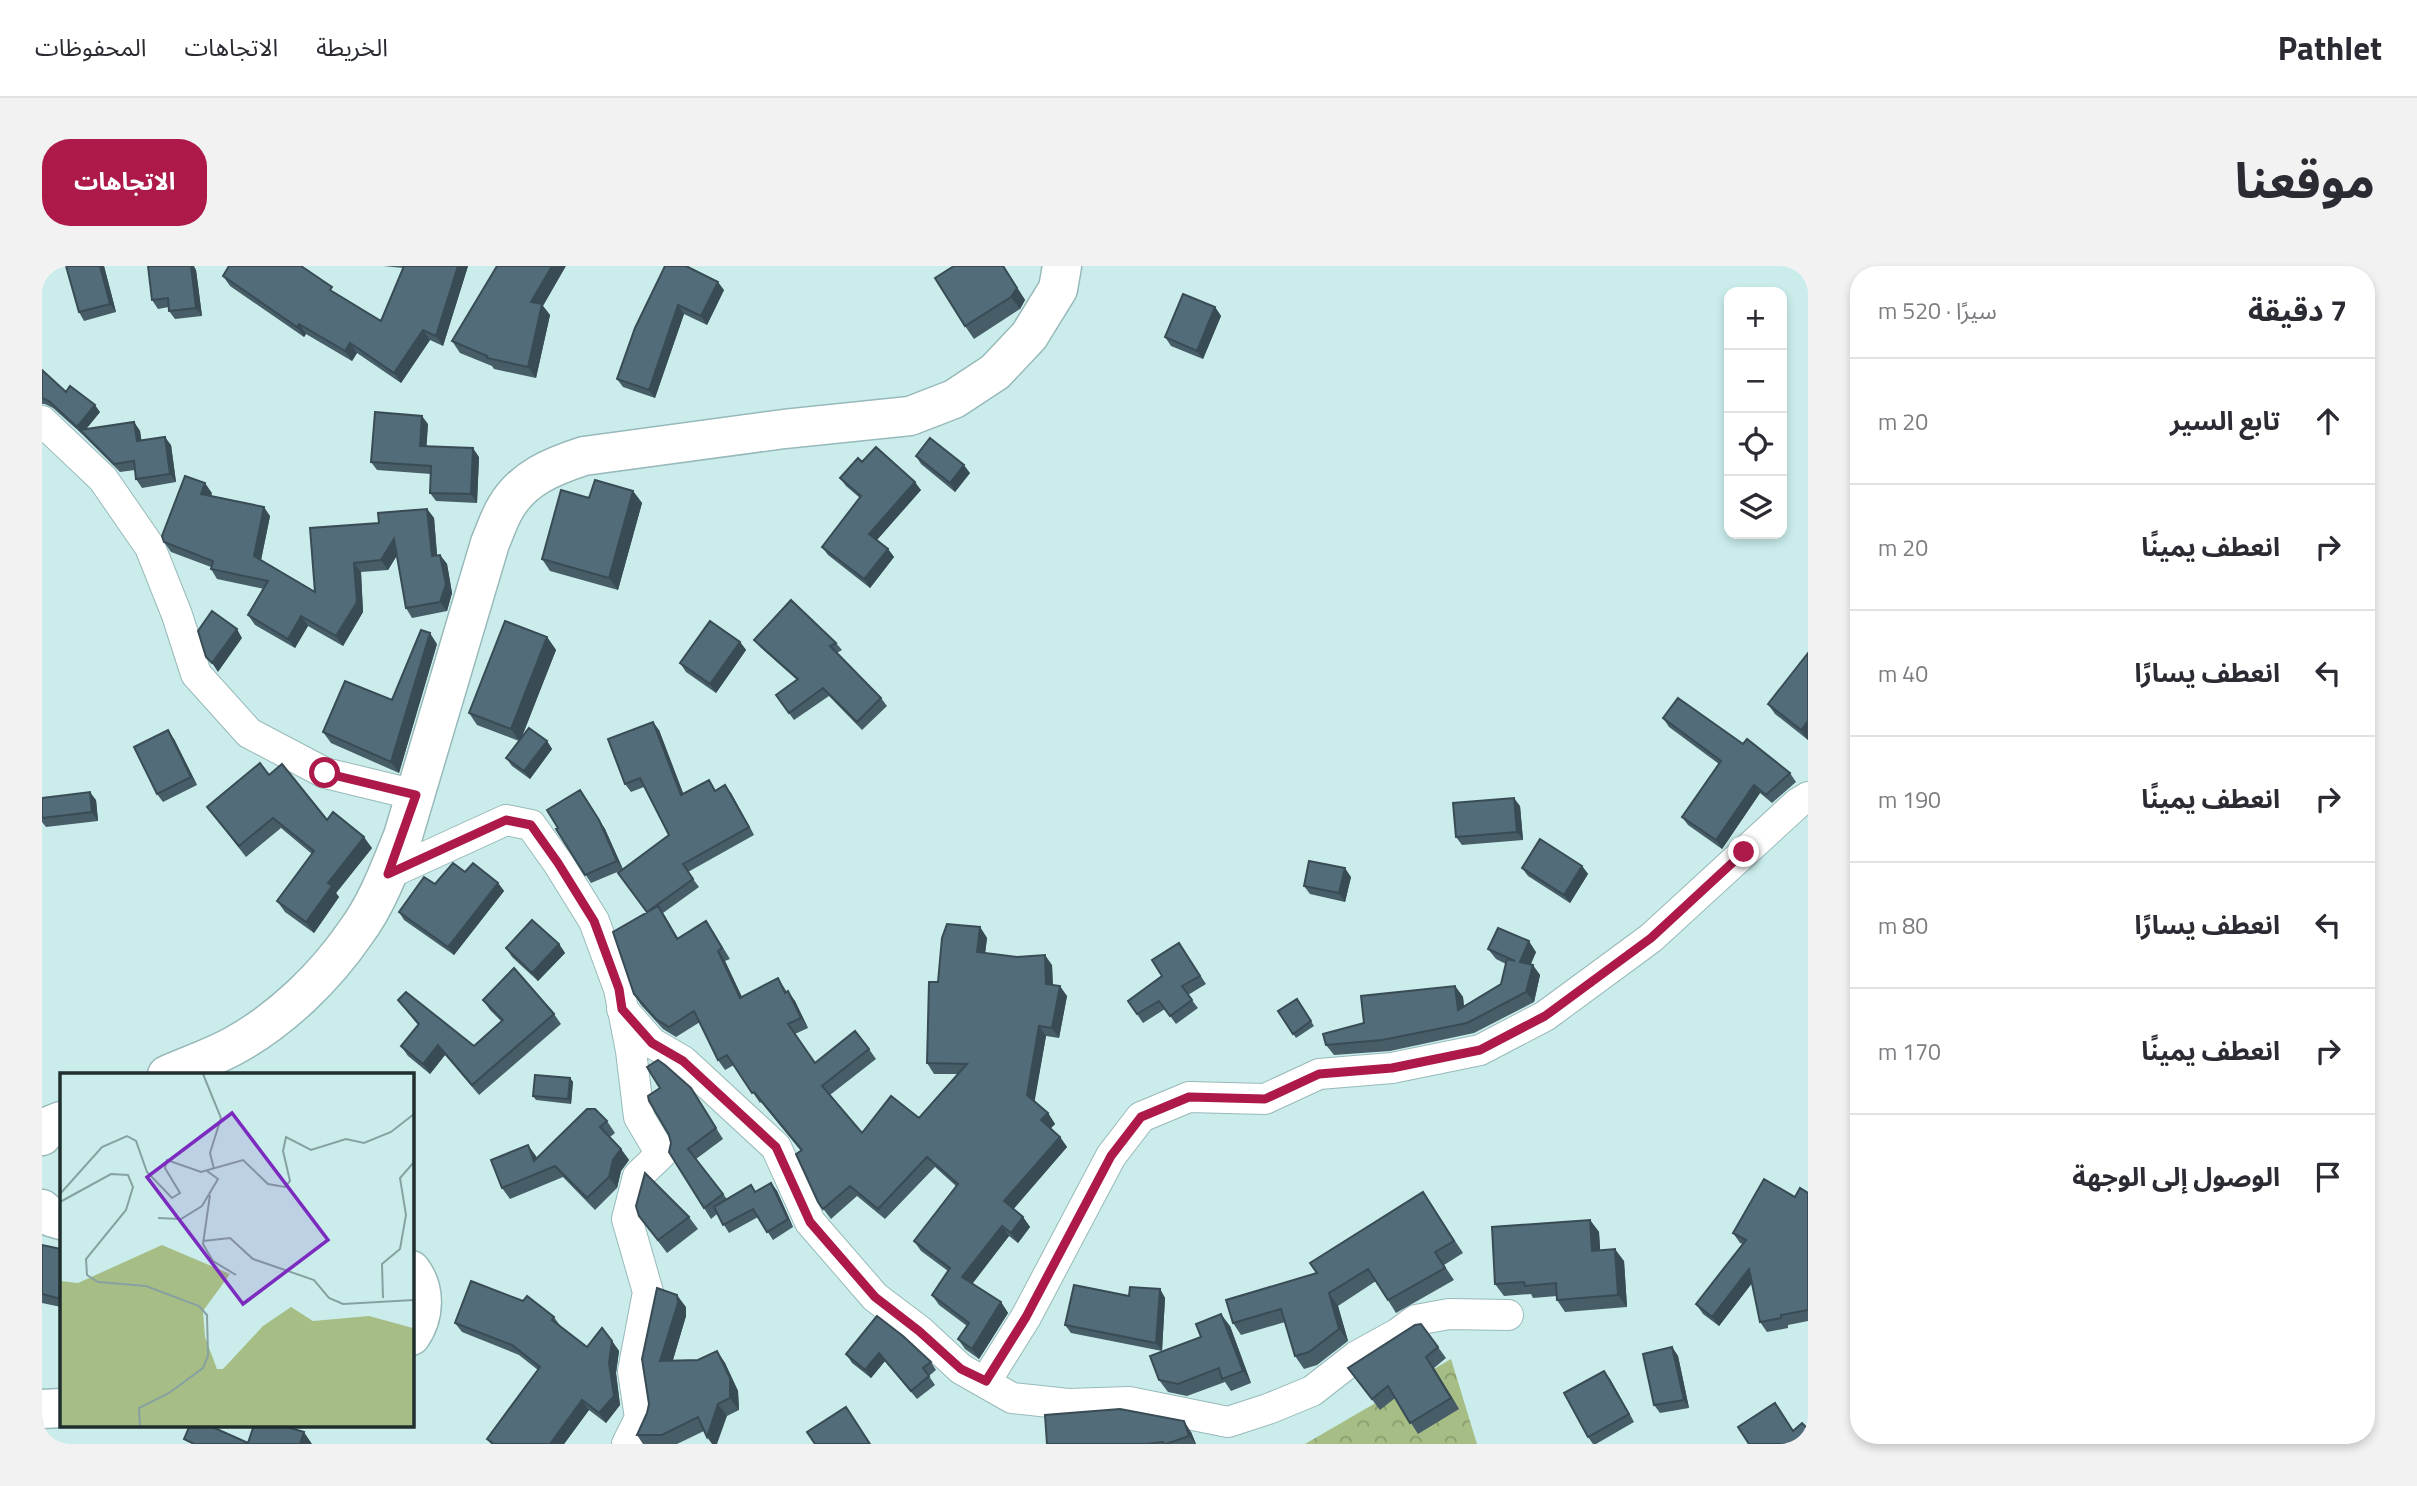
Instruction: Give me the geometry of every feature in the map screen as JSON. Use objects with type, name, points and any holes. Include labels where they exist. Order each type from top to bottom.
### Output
[{"type":"main road","points":[[172,1073],[235,1045],[272,1021],[322,974],[357,931],[388,874],[416,795],[490,543],[506,507],[531,478],[584,456],[785,429],[910,416],[954,399],[995,372],[1029,336],[1058,289],[1062,266]]},
{"type":"main road","points":[[42,1136],[51,1125],[60,1121]]},
{"type":"main road","points":[[42,1209],[51,1217],[60,1220]]},
{"type":"main road","points":[[413,1272],[418,1278],[423,1305],[418,1326],[413,1333]]},
{"type":"main road","points":[[42,1409],[60,1408]]},
{"type":"street","points":[[42,421],[103,479],[150,547],[177,615],[196,674],[249,733],[325,773],[416,795]]},
{"type":"street","points":[[986,1381],[1032,1306],[1111,1156],[1141,1117],[1189,1097],[1265,1099],[1319,1074],[1392,1068],[1480,1050],[1545,1016],[1651,938],[1789,811],[1808,797]]},
{"type":"street","points":[[388,874],[506,820],[531,825],[594,921],[619,989],[639,1117],[661,1154],[638,1176],[627,1219],[648,1292],[633,1371],[640,1418],[628,1444]]},
{"type":"street","points":[[622,1009],[652,1043],[683,1061],[776,1147],[810,1222],[875,1297],[919,1331],[961,1369],[1012,1398],[1068,1404],[1129,1402],[1228,1422],[1312,1391],[1357,1356],[1416,1320],[1449,1314],[1508,1315]]},
{"type":"green space","points":[[1451,1359],[1477,1444],[1305,1444]]},
{"type":"building","points":[[66,266],[100,266],[110,304],[79,312]]},
{"type":"building","points":[[148,266],[191,266],[196,308],[169,311],[168,298],[152,300]]},
{"type":"building","points":[[229,266],[301,266],[332,287],[330,290],[381,321],[404,266],[458,266],[436,336],[423,330],[394,373],[350,343],[345,351],[299,324],[297,327],[223,276]]},
{"type":"building","points":[[497,266],[552,266],[531,302],[542,304],[528,367],[487,358],[452,341]]},
{"type":"building","points":[[665,266],[686,266],[718,282],[701,316],[678,305],[649,390],[617,379],[635,328]]},
{"type":"building","points":[[954,266],[1003,266],[1017,288],[1011,297],[965,326],[935,278]]},
{"type":"building","points":[[1183,294],[1215,307],[1197,351],[1165,337]]},
{"type":"building","points":[[42,370],[66,392],[70,386],[95,405],[77,427],[49,401],[42,398]]},
{"type":"building","points":[[375,412],[422,416],[420,446],[473,448],[471,494],[430,493],[431,466],[371,462]]},
{"type":"building","points":[[134,422],[137,441],[165,437],[170,474],[136,479],[134,461],[114,464],[80,430]]},
{"type":"building","points":[[930,438],[964,465],[950,483],[916,456]]},
{"type":"building","points":[[876,447],[915,482],[869,534],[888,549],[864,579],[822,547],[861,496],[840,478],[858,458],[862,462]]},
{"type":"building","points":[[185,476],[205,483],[201,494],[264,507],[254,556],[315,592],[310,528],[379,523],[378,513],[427,509],[432,556],[440,555],[446,584],[440,602],[406,608],[394,539],[381,560],[354,563],[357,602],[336,636],[301,616],[288,639],[248,615],[268,581],[211,569],[213,561],[164,542],[162,536]]},
{"type":"building","points":[[595,480],[633,491],[609,578],[542,559],[561,490],[589,498]]},
{"type":"building","points":[[791,600],[836,643],[830,646],[881,698],[857,722],[823,688],[789,713],[776,695],[798,679],[754,640]]},
{"type":"building","points":[[212,611],[237,629],[212,663],[206,657],[198,631]]},
{"type":"building","points":[[505,621],[547,637],[511,729],[469,713]]},
{"type":"building","points":[[710,621],[740,642],[710,684],[680,663]]},
{"type":"building","points":[[421,630],[430,633],[391,762],[323,732],[345,681],[392,700]]},
{"type":"building","points":[[1808,653],[1808,721],[1801,730],[1768,704]]},
{"type":"building","points":[[1678,698],[1743,744],[1747,739],[1790,773],[1766,795],[1754,785],[1716,840],[1682,817],[1721,761],[1663,718]]},
{"type":"building","points":[[653,722],[681,795],[709,780],[715,791],[725,785],[749,827],[683,864],[693,879],[647,912],[618,873],[669,835],[640,778],[625,784],[608,739]]},
{"type":"building","points":[[529,728],[547,741],[524,771],[506,758]]},
{"type":"building","points":[[168,730],[191,777],[157,794],[134,747]]},
{"type":"building","points":[[260,763],[269,775],[282,764],[327,820],[333,812],[364,837],[328,883],[332,886],[306,922],[277,901],[314,851],[273,818],[239,846],[207,807]]},
{"type":"building","points":[[580,790],[599,820],[617,861],[585,875],[547,810]]},
{"type":"building","points":[[90,792],[92,812],[42,818],[42,798]]},
{"type":"building","points":[[1514,798],[1517,832],[1456,837],[1453,803]]},
{"type":"building","points":[[1540,839],[1582,866],[1564,895],[1522,868]]},
{"type":"building","points":[[1309,861],[1345,868],[1339,893],[1304,886]]},
{"type":"building","points":[[453,863],[465,872],[473,863],[498,883],[448,947],[399,912],[424,877],[435,884]]},
{"type":"building","points":[[658,906],[677,939],[706,921],[722,948],[718,951],[740,998],[778,978],[785,993],[788,991],[801,1018],[788,1024],[815,1063],[855,1031],[869,1049],[822,1086],[862,1133],[891,1096],[919,1118],[967,1064],[927,1063],[929,982],[938,982],[942,938],[947,924],[980,927],[977,952],[1017,957],[1045,955],[1046,984],[1060,986],[1052,1028],[1039,1026],[1027,1095],[1048,1113],[1041,1120],[1060,1137],[1004,1201],[1023,1217],[1011,1233],[1002,1226],[962,1277],[1001,1302],[972,1349],[958,1339],[969,1323],[932,1295],[950,1268],[914,1241],[958,1184],[927,1157],[878,1209],[850,1186],[823,1209],[796,1154],[802,1150],[754,1092],[752,1093],[727,1055],[718,1060],[694,1011],[669,1027],[656,1019],[634,994],[613,932]]},
{"type":"building","points":[[532,920],[559,944],[532,973],[506,948]]},
{"type":"building","points":[[1498,928],[1529,941],[1520,962],[1533,965],[1526,992],[1467,1023],[1382,1040],[1326,1045],[1323,1034],[1364,1023],[1361,996],[1455,986],[1458,1010],[1501,984],[1507,959],[1515,961],[1488,949]]},
{"type":"building","points":[[1179,943],[1200,976],[1182,986],[1192,1000],[1170,1016],[1159,1001],[1137,1014],[1128,1001],[1162,976],[1152,960]]},
{"type":"building","points":[[514,968],[554,1014],[472,1085],[438,1045],[423,1064],[401,1046],[419,1024],[398,1000],[406,992],[474,1046],[503,1020],[483,1000]]},
{"type":"building","points":[[1297,999],[1311,1021],[1293,1034],[1278,1011]]},
{"type":"building","points":[[658,1060],[691,1088],[716,1128],[688,1149],[723,1194],[704,1208],[669,1152],[669,1135],[649,1101],[648,1096],[660,1088],[647,1067]]},
{"type":"building","points":[[535,1075],[570,1078],[568,1099],[533,1096]]},
{"type":"building","points":[[587,1109],[595,1109],[607,1121],[600,1127],[621,1149],[613,1160],[609,1177],[587,1198],[555,1166],[502,1188],[491,1160],[528,1145],[534,1161]]},
{"type":"building","points":[[645,1173],[689,1217],[658,1240],[639,1216],[636,1206]]},
{"type":"building","points":[[1764,1179],[1795,1197],[1800,1188],[1808,1193],[1808,1310],[1760,1322],[1749,1269],[1712,1317],[1696,1304],[1746,1240],[1733,1233]]},
{"type":"building","points":[[771,1183],[788,1219],[767,1232],[753,1209],[723,1225],[714,1207],[751,1185],[755,1192]]},
{"type":"building","points":[[1423,1192],[1454,1241],[1435,1252],[1445,1268],[1388,1300],[1368,1269],[1329,1293],[1339,1329],[1309,1352],[1295,1356],[1281,1309],[1233,1323],[1226,1300],[1317,1273],[1310,1263]]},
{"type":"building","points":[[1590,1220],[1592,1251],[1615,1249],[1618,1295],[1557,1300],[1556,1283],[1525,1286],[1524,1282],[1495,1284],[1492,1227]]},
{"type":"building","points":[[42,1245],[60,1249],[60,1299],[42,1294]]},
{"type":"building","points":[[471,1281],[523,1301],[527,1296],[587,1347],[602,1328],[612,1341],[609,1363],[614,1396],[599,1413],[582,1400],[550,1444],[494,1444],[487,1439],[540,1367],[512,1345],[455,1323]]},
{"type":"building","points":[[1074,1285],[1129,1296],[1130,1287],[1160,1289],[1156,1343],[1065,1325]]},
{"type":"building","points":[[657,1288],[677,1295],[678,1303],[660,1361],[698,1360],[717,1351],[730,1378],[730,1398],[718,1404],[707,1437],[698,1417],[662,1435],[637,1435],[649,1404],[642,1359]]},
{"type":"building","points":[[1221,1314],[1243,1371],[1222,1379],[1219,1368],[1178,1384],[1159,1380],[1150,1356],[1201,1337],[1196,1324]]},
{"type":"building","points":[[877,1316],[931,1362],[923,1368],[929,1376],[911,1391],[879,1353],[865,1370],[846,1354]]},
{"type":"building","points":[[1421,1324],[1438,1347],[1426,1357],[1451,1398],[1410,1423],[1388,1386],[1372,1399],[1348,1368],[1415,1325]]},
{"type":"building","points":[[1672,1347],[1684,1400],[1654,1405],[1643,1354]]},
{"type":"building","points":[[1604,1371],[1629,1414],[1588,1437],[1564,1393]]},
{"type":"building","points":[[1775,1403],[1793,1431],[1802,1423],[1808,1429],[1808,1444],[1749,1444],[1738,1427]]},
{"type":"building","points":[[846,1407],[870,1444],[815,1444],[807,1432]]},
{"type":"building","points":[[1120,1409],[1184,1421],[1189,1436],[1166,1444],[1047,1444],[1045,1415]]},
{"type":"building","points":[[190,1426],[210,1426],[248,1443],[254,1426],[283,1426],[304,1432],[300,1444],[194,1444],[184,1439]]},
{"type":"route","points":[[325,773],[416,795],[388,874],[506,820],[531,825],[594,921],[619,989],[622,1009],[652,1043],[683,1061],[776,1147],[810,1222],[875,1297],[919,1331],[961,1369],[986,1381],[1026,1317],[1111,1156],[1141,1117],[1189,1097],[1265,1099],[1319,1074],[1392,1068],[1480,1050],[1545,1016],[1651,938],[1744,852]]}]
